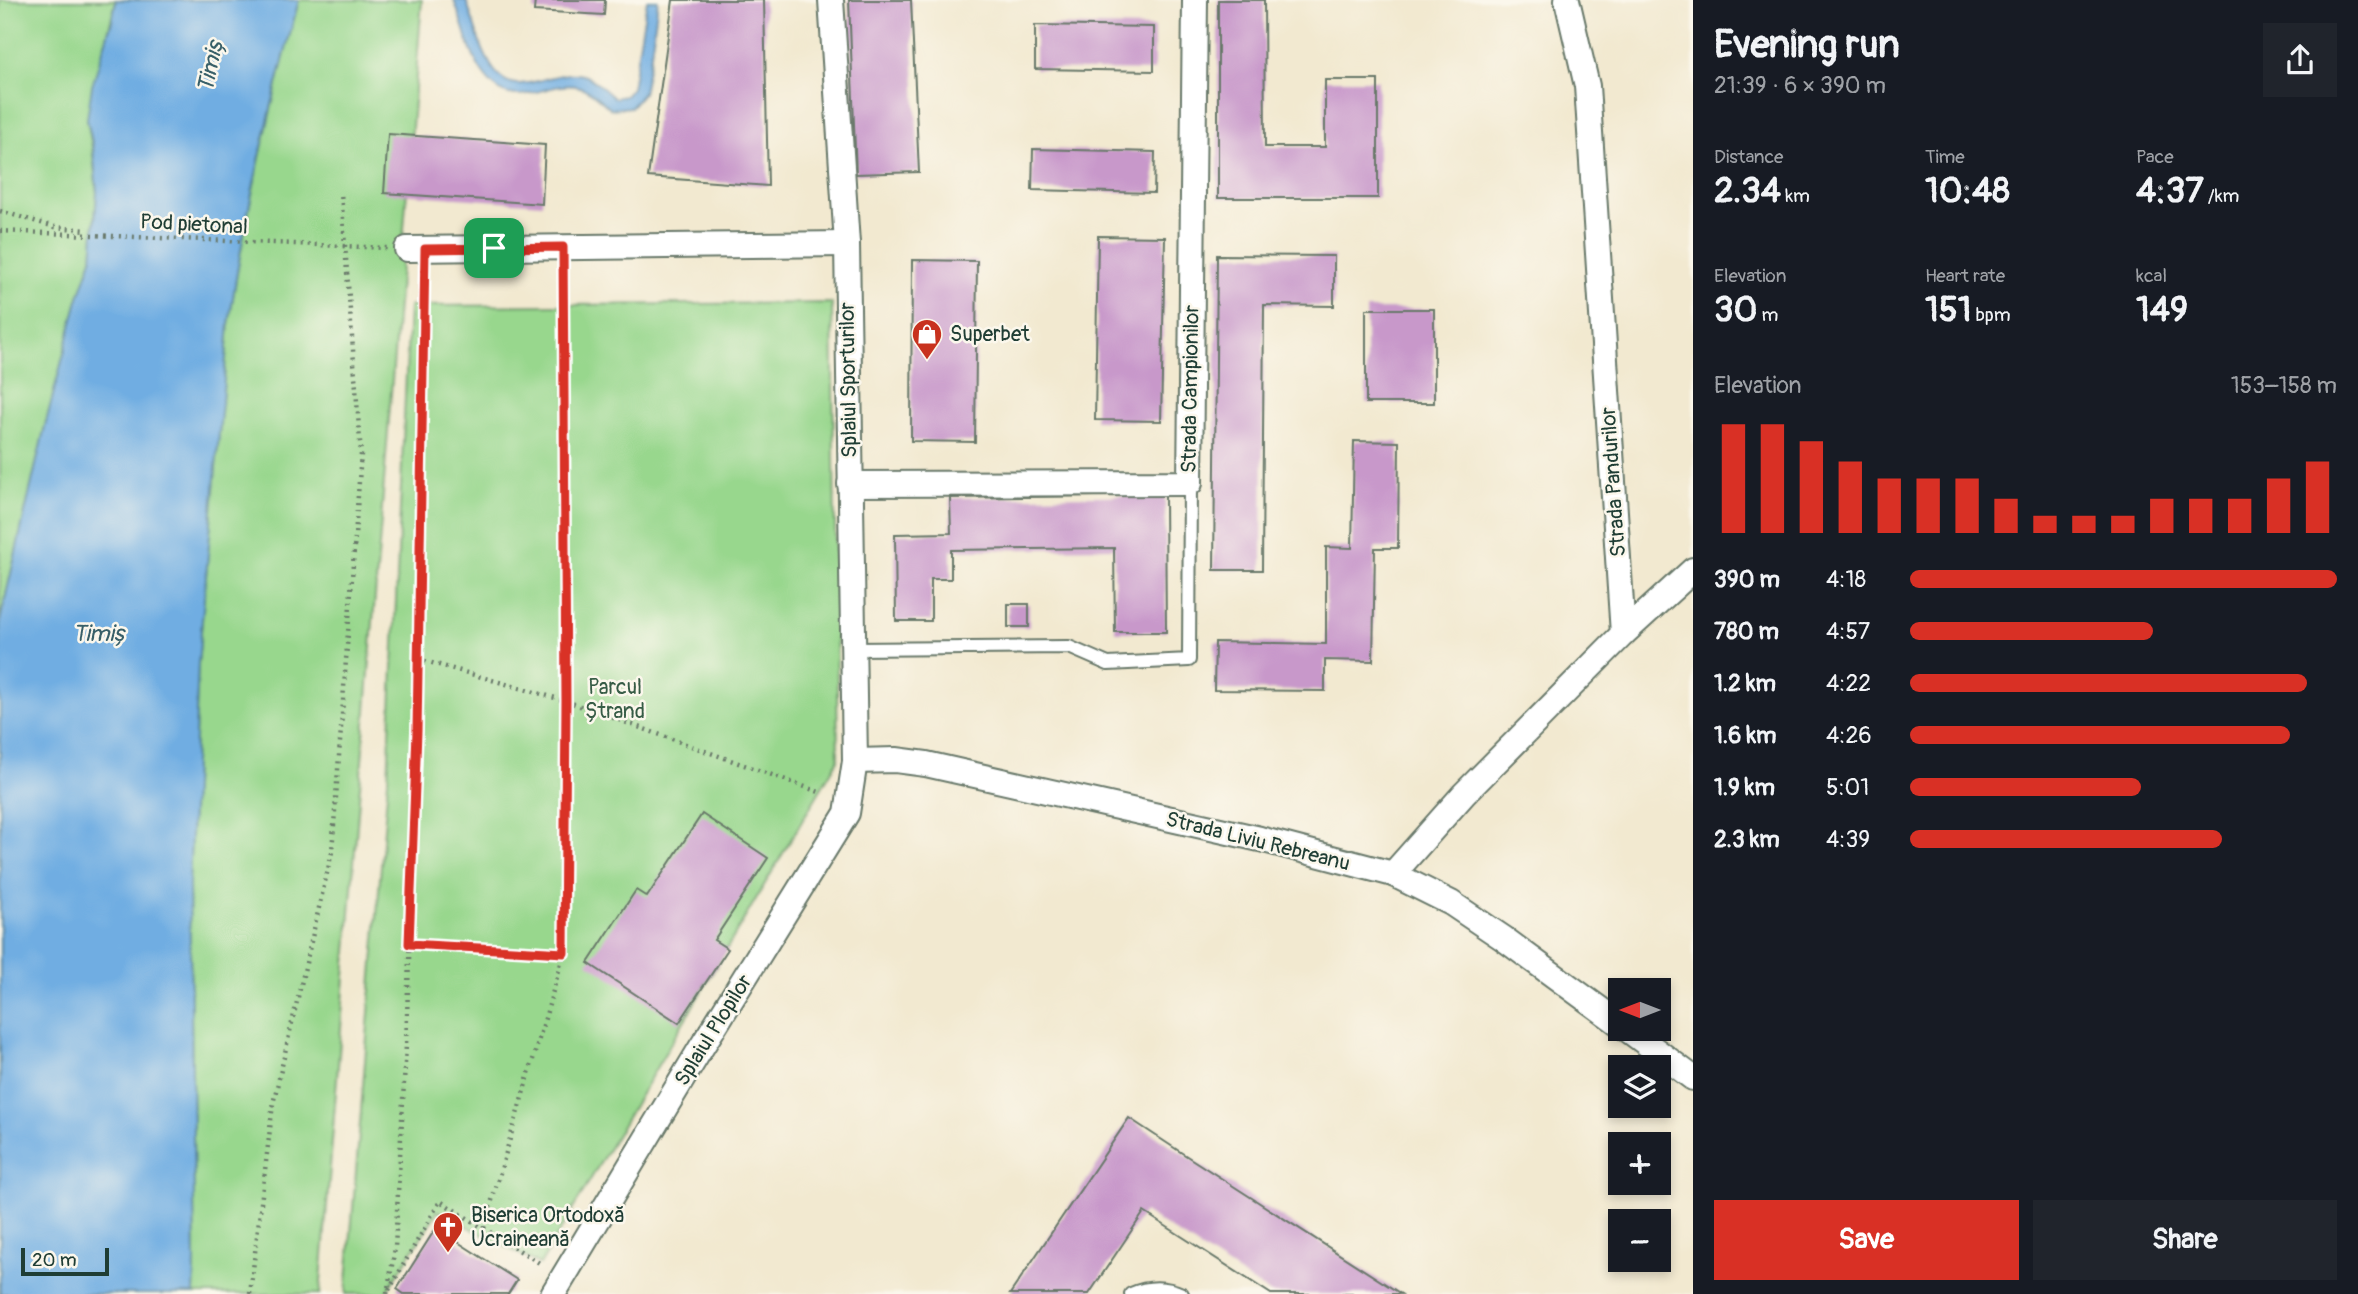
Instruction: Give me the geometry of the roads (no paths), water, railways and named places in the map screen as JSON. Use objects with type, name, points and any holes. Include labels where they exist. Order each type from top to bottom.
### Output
[{"type":"street","name":"Splaiul Sporturilor","points":[[831,0],[846,244],[855,761]]},
{"type":"street","name":"Strada Campionilor","points":[[850,484],[1190,483],[1195,0]]},
{"type":"street","name":"Strada Pandurilor","points":[[1567,0],[1587,86],[1623,634]]},
{"type":"street","points":[[407,249],[846,244]]},
{"type":"street","points":[[1393,874],[1464,794],[1623,634],[1693,570]]},
{"type":"street","name":"Strada Liviu Rebreanu","points":[[855,761],[896,760],[926,764],[1260,839],[1393,874],[1451,903],[1608,1015]]},
{"type":"street","name":"Splaiul Plopilor","points":[[553,1294],[847,813],[855,761]]},
{"type":"street","points":[[1643,1041],[1693,1078]]},
{"type":"lane","points":[[852,649],[1069,647],[1108,664],[1189,660],[1190,483]]},
{"type":"lane","points":[[1131,1294],[1153,1287],[1182,1294]]},
{"type":"water","name":"Timiș","points":[[116,0],[299,0],[259,161],[235,284],[198,664],[189,885],[194,1294],[0,1294],[0,621],[45,426],[78,300],[92,259],[97,193],[93,147],[87,119],[92,86]]},
{"type":"water","points":[[454,0],[466,0],[484,51],[492,67],[502,78],[525,84],[575,74],[588,77],[614,98],[625,96],[632,88],[647,0],[658,0],[643,93],[631,107],[611,109],[580,87],[554,87],[531,94],[508,94],[497,88],[479,68]]},
{"type":"place","name":"Superbet","points":[[927,361]]},
{"type":"place","name":"Biserica Ortodoxă Ucraineană","points":[[448,1254]]},
{"type":"park label","name":"Parcul Ștrand","points":[[615,699]]}]
